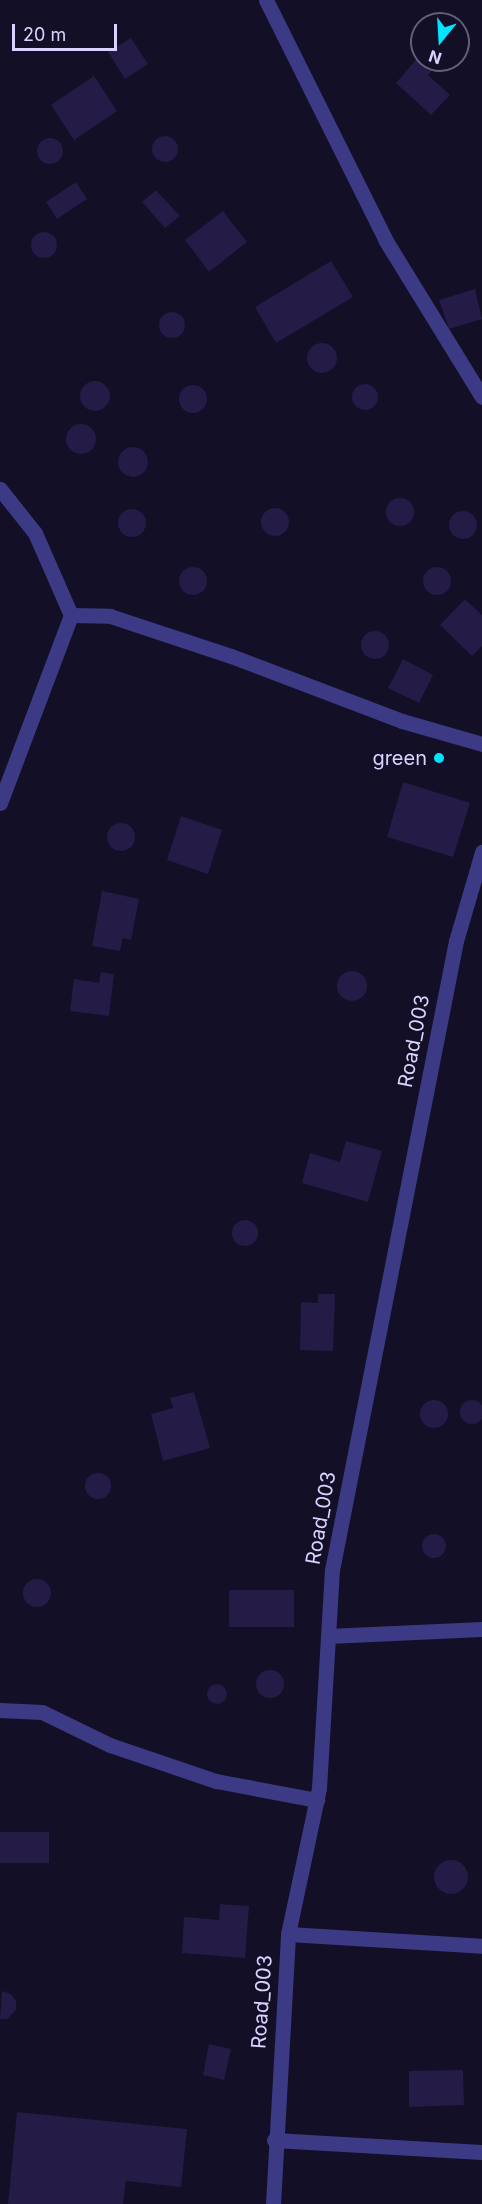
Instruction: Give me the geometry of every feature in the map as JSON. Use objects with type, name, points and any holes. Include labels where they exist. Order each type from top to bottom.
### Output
[{"type":"street","points":[[266,0],[386,241],[482,397]]},
{"type":"street","points":[[0,489],[36,533],[71,615],[0,803]]},
{"type":"street","points":[[71,615],[110,616],[231,656],[402,721],[482,744]]},
{"type":"street","name":"Road_003","points":[[272,2203],[288,1934],[317,1800],[332,1570],[373,1351],[456,941],[482,852]]},
{"type":"street","points":[[328,1636],[482,1629]]},
{"type":"street","points":[[0,1710],[42,1712],[110,1745],[216,1781],[317,1800]]},
{"type":"street","points":[[288,1934],[482,1946]]},
{"type":"street","points":[[274,2140],[482,2152]]},
{"type":"building","points":[[131,38],[148,64],[125,79],[108,52]]},
{"type":"building","points":[[410,67],[410,72],[430,72],[428,75],[450,95],[431,115],[396,83]]},
{"type":"building","points":[[94,76],[117,111],[74,140],[51,105]]},
{"type":"building","points":[[165,136],[174,140],[178,149],[174,158],[165,162],[156,158],[152,149],[156,140]]},
{"type":"building","points":[[50,138],[59,142],[63,151],[59,160],[50,164],[41,160],[37,151],[41,142]]},
{"type":"building","points":[[76,182],[87,199],[57,219],[46,202]]},
{"type":"building","points":[[156,190],[180,216],[165,228],[142,202]]},
{"type":"building","points":[[223,211],[247,242],[209,272],[185,240]]},
{"type":"building","points":[[44,232],[53,236],[57,245],[53,254],[44,258],[35,254],[31,245],[35,236]]},
{"type":"building","points":[[331,261],[353,297],[276,343],[255,307]]},
{"type":"building","points":[[475,289],[482,319],[449,329],[439,300]]},
{"type":"building","points":[[172,312],[181,316],[185,325],[181,334],[172,338],[163,334],[159,325],[163,316]]},
{"type":"building","points":[[322,343],[328,344],[336,352],[336,364],[328,372],[322,373],[316,372],[308,364],[307,358],[308,352],[316,344]]},
{"type":"building","points":[[95,381],[106,385],[110,396],[106,407],[95,411],[84,407],[80,396],[84,385]]},
{"type":"building","points":[[365,384],[374,388],[378,397],[374,406],[365,410],[356,406],[352,397],[356,388]]},
{"type":"building","points":[[193,385],[203,389],[207,399],[203,409],[193,413],[183,409],[179,399],[183,389]]},
{"type":"building","points":[[81,424],[87,425],[95,433],[95,445],[87,453],[81,454],[75,453],[67,445],[66,439],[67,433],[75,425]]},
{"type":"building","points":[[133,447],[144,451],[148,462],[144,473],[133,477],[122,473],[118,462],[122,451]]},
{"type":"building","points":[[400,498],[410,502],[414,512],[410,522],[400,526],[390,522],[386,512],[390,502]]},
{"type":"building","points":[[275,508],[285,512],[289,522],[285,532],[275,536],[265,532],[261,522],[265,512]]},
{"type":"building","points":[[132,509],[142,513],[146,523],[142,533],[132,537],[122,533],[118,523],[122,513]]},
{"type":"building","points":[[463,511],[473,515],[477,525],[473,535],[463,539],[453,535],[449,525],[453,515]]},
{"type":"building","points":[[193,567],[203,571],[207,581],[203,591],[193,595],[183,591],[179,581],[183,571]]},
{"type":"building","points":[[437,567],[447,571],[451,581],[447,591],[437,595],[427,591],[423,581],[427,571]]},
{"type":"building","points":[[465,599],[482,615],[482,646],[472,656],[440,625]]},
{"type":"building","points":[[375,631],[385,635],[389,645],[385,655],[375,659],[365,655],[361,645],[365,635]]},
{"type":"building","points":[[403,659],[433,675],[419,703],[388,688]]},
{"type":"building","points":[[403,782],[470,803],[453,857],[387,837]]},
{"type":"building","points":[[181,816],[222,830],[208,874],[167,860]]},
{"type":"building","points":[[121,823],[131,827],[135,837],[131,847],[121,851],[111,847],[107,837],[111,827]]},
{"type":"building","points":[[102,891],[139,899],[131,940],[123,938],[120,951],[92,946]]},
{"type":"building","points":[[352,971],[358,972],[366,980],[366,992],[358,1000],[352,1001],[346,1000],[338,992],[337,986],[338,980],[346,972]]},
{"type":"building","points":[[101,972],[114,974],[109,1016],[70,1011],[74,979],[99,983]]},
{"type":"building","points":[[346,1141],[382,1151],[368,1202],[302,1183],[310,1153],[340,1162]]},
{"type":"building","points":[[245,1220],[254,1224],[258,1233],[254,1242],[245,1246],[236,1242],[232,1233],[236,1224]]},
{"type":"building","points":[[318,1294],[335,1294],[333,1351],[300,1350],[301,1302],[318,1303]]},
{"type":"building","points":[[194,1392],[210,1448],[163,1461],[151,1414],[173,1408],[170,1398]]},
{"type":"building","points":[[434,1400],[444,1404],[448,1414],[444,1424],[434,1428],[424,1424],[420,1414],[424,1404]]},
{"type":"building","points":[[472,1400],[477,1401],[483,1407],[483,1417],[477,1423],[472,1424],[467,1423],[461,1417],[460,1412],[461,1407],[467,1401]]},
{"type":"building","points":[[98,1473],[107,1477],[111,1486],[107,1495],[98,1499],[89,1495],[85,1486],[89,1477]]},
{"type":"building","points":[[434,1534],[439,1535],[445,1541],[445,1551],[439,1557],[434,1558],[429,1557],[423,1551],[422,1546],[423,1541],[429,1535]]},
{"type":"building","points":[[37,1579],[47,1583],[51,1593],[47,1603],[37,1607],[27,1603],[23,1593],[27,1583]]},
{"type":"building","points":[[229,1590],[294,1590],[294,1627],[229,1627]]},
{"type":"building","points":[[270,1670],[280,1674],[284,1684],[280,1694],[270,1698],[260,1694],[256,1684],[260,1674]]},
{"type":"building","points":[[213,1684],[221,1684],[227,1690],[227,1698],[221,1704],[213,1704],[207,1698],[207,1690]]},
{"type":"building","points":[[0,1832],[49,1832],[49,1863],[0,1863]]},
{"type":"building","points":[[451,1860],[463,1865],[468,1877],[463,1889],[451,1894],[439,1889],[434,1877],[439,1865]]},
{"type":"building","points":[[220,1904],[249,1906],[245,1958],[182,1953],[184,1917],[219,1920]]},
{"type":"building","points":[[2,1991],[11,1994],[16,2001],[16,2010],[7,2019],[0,2019]]},
{"type":"building","points":[[209,2044],[231,2049],[224,2080],[203,2075]]},
{"type":"building","points":[[463,2070],[464,2105],[409,2107],[409,2071]]},
{"type":"building","points":[[17,2112],[187,2129],[181,2187],[126,2181],[123,2204],[8,2204]]},
{"type":"place","name":"green","points":[[439,758]]}]
